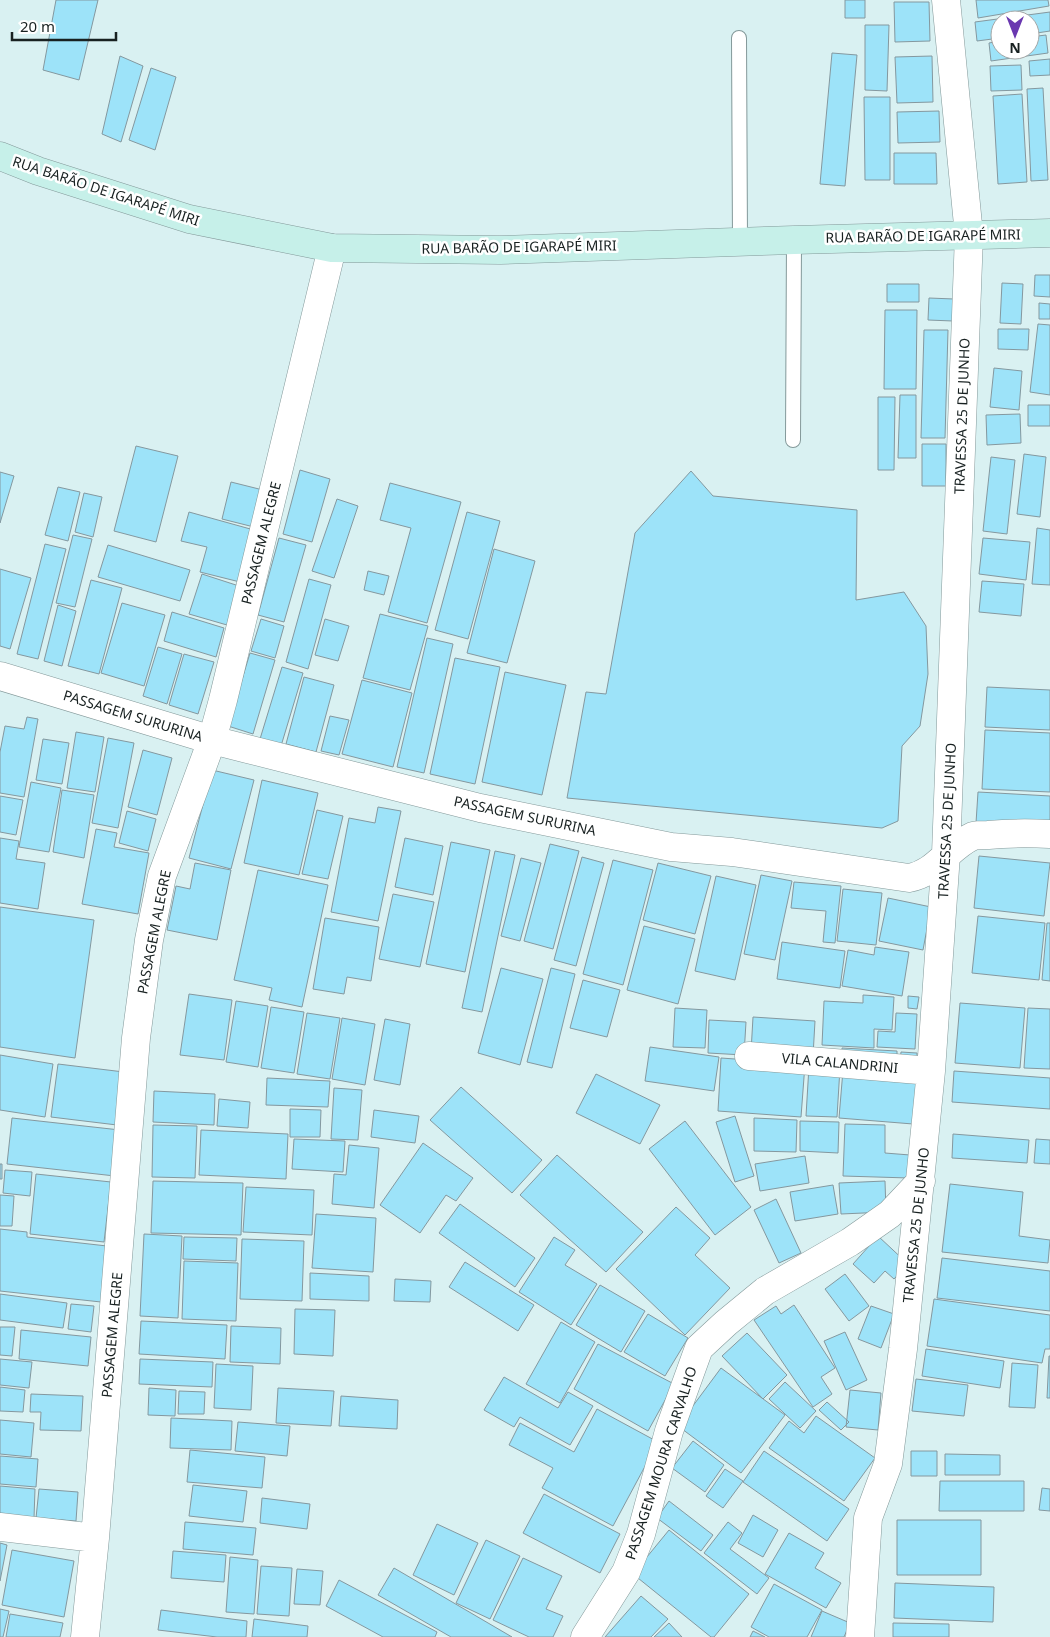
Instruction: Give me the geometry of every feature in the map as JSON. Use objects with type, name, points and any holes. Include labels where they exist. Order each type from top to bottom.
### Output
[{"type":"main road","name":"RUA BARÃO DE IGARAPÉ MIRI","points":[[0,156],[38,171],[188,220],[332,248],[500,250],[1050,233]]},
{"type":"street","name":"TRAVESSA 25 DE JUNHO","points":[[860,1637],[868,1518],[888,1464],[896,1411],[931,1071],[946,854],[969,235],[946,0]]},
{"type":"street","name":"PASSAGEM ALEGRE","points":[[85,1637],[95,1538],[136,1038],[149,940],[162,876],[212,740],[332,248]]},
{"type":"street","name":"PASSAGEM SURURINA","points":[[0,676],[212,740],[480,808],[671,847],[732,852],[909,878],[920,876],[931,870],[946,854],[974,836],[1016,833],[1050,834]]},
{"type":"street","name":"VILA CALANDRINI","points":[[749,1056],[931,1071]]},
{"type":"street","name":"PASSAGEM MOURA CARVALHO","points":[[585,1637],[626,1572],[640,1534],[669,1431],[699,1348],[765,1291],[850,1242],[890,1214],[921,1181]]},
{"type":"street","points":[[0,1527],[95,1538]]},
{"type":"lane","points":[[739,38],[740,242]]},
{"type":"lane","points":[[793,440],[794,240]]},
{"type":"building","points":[[56,0],[98,0],[79,80],[43,70]]},
{"type":"building","points":[[845,0],[865,0],[865,18],[845,18]]},
{"type":"building","points":[[976,0],[1048,0],[1049,6],[1025,10],[990,10],[990,16],[978,18]]},
{"type":"building","points":[[894,2],[929,2],[930,41],[895,42]]},
{"type":"building","points":[[1050,12],[1050,31],[1040,32],[1040,13]]},
{"type":"building","points":[[990,20],[990,39],[977,41],[975,22]]},
{"type":"building","points":[[865,25],[889,25],[887,91],[865,90]]},
{"type":"building","points":[[1046,35],[1048,53],[1040,54],[1040,36]]},
{"type":"building","points":[[832,53],[857,55],[845,186],[820,184]]},
{"type":"building","points":[[120,56],[143,66],[121,142],[102,134]]},
{"type":"building","points":[[932,56],[933,102],[897,103],[895,57]]},
{"type":"building","points":[[1050,59],[1050,75],[1030,76],[1029,61]]},
{"type":"building","points":[[1021,65],[1022,90],[991,91],[990,66]]},
{"type":"building","points":[[151,68],[176,77],[155,150],[129,140]]},
{"type":"building","points":[[1043,88],[1048,180],[1031,181],[1027,89]]},
{"type":"building","points":[[1022,94],[1027,182],[998,184],[993,96]]},
{"type":"building","points":[[864,97],[890,97],[890,180],[865,180]]},
{"type":"building","points":[[939,111],[940,142],[898,143],[897,112]]},
{"type":"building","points":[[894,153],[936,153],[937,184],[894,184]]},
{"type":"building","points":[[1035,275],[1050,275],[1050,297],[1034,296]]},
{"type":"building","points":[[1002,283],[1023,284],[1021,324],[1000,323]]},
{"type":"building","points":[[887,284],[919,284],[919,302],[887,302]]},
{"type":"building","points":[[929,298],[954,299],[953,321],[928,320]]},
{"type":"building","points":[[1039,303],[1050,304],[1050,319],[1039,319]]},
{"type":"building","points":[[885,310],[917,310],[916,389],[884,389]]},
{"type":"building","points":[[1038,324],[1050,325],[1050,395],[1030,392]]},
{"type":"building","points":[[998,329],[1029,329],[1028,350],[998,349]]},
{"type":"building","points":[[924,330],[948,330],[945,438],[921,438]]},
{"type":"building","points":[[994,368],[1022,371],[1019,410],[990,407]]},
{"type":"building","points":[[900,395],[916,395],[916,458],[898,458]]},
{"type":"building","points":[[878,397],[895,397],[894,470],[878,470]]},
{"type":"building","points":[[1028,405],[1050,405],[1050,426],[1028,426]]},
{"type":"building","points":[[1020,414],[1021,443],[987,445],[986,415]]},
{"type":"building","points":[[922,444],[946,444],[946,486],[922,486]]},
{"type":"building","points":[[136,446],[178,456],[156,542],[114,531]]},
{"type":"building","points":[[1024,454],[1046,457],[1040,517],[1017,514]]},
{"type":"building","points":[[991,457],[1015,460],[1007,534],[983,531]]},
{"type":"building","points":[[300,470],[330,479],[312,542],[283,534]]},
{"type":"building","points":[[691,471],[713,496],[857,510],[856,600],[904,592],[926,626],[928,674],[920,726],[902,746],[898,821],[882,828],[567,798],[586,692],[606,694],[635,533]]},
{"type":"building","points":[[0,472],[14,476],[0,523]]},
{"type":"building","points":[[231,482],[263,490],[254,527],[222,519]]},
{"type":"building","points":[[390,483],[461,502],[427,623],[388,612],[411,528],[380,520]]},
{"type":"building","points":[[58,487],[80,492],[68,541],[45,535]]},
{"type":"building","points":[[84,493],[102,497],[93,537],[75,532]]},
{"type":"building","points":[[337,499],[358,506],[334,578],[312,571]]},
{"type":"building","points":[[189,512],[254,530],[240,582],[200,572],[207,547],[181,541]]},
{"type":"building","points":[[467,512],[500,521],[468,639],[435,630]]},
{"type":"building","points":[[1037,528],[1050,530],[1050,585],[1032,584]]},
{"type":"building","points":[[73,535],[92,539],[75,607],[56,603]]},
{"type":"building","points":[[279,538],[306,545],[284,622],[258,615]]},
{"type":"building","points":[[983,538],[1030,542],[1026,580],[979,574]]},
{"type":"building","points":[[45,544],[66,549],[38,659],[17,654]]},
{"type":"building","points":[[108,545],[190,570],[180,601],[98,577]]},
{"type":"building","points":[[494,549],[535,561],[507,663],[467,653]]},
{"type":"building","points":[[0,569],[31,578],[10,649],[0,646]]},
{"type":"building","points":[[368,571],[389,576],[384,595],[364,590]]},
{"type":"building","points":[[202,574],[239,586],[227,625],[189,614]]},
{"type":"building","points":[[309,579],[331,585],[308,669],[286,662]]},
{"type":"building","points":[[91,580],[122,588],[99,674],[68,666]]},
{"type":"building","points":[[982,581],[1024,584],[1021,616],[979,612]]},
{"type":"building","points":[[122,603],[165,615],[144,686],[101,673]]},
{"type":"building","points":[[58,605],[76,611],[62,666],[44,661]]},
{"type":"building","points":[[172,612],[224,628],[216,657],[164,641]]},
{"type":"building","points":[[380,614],[428,626],[410,690],[363,678]]},
{"type":"building","points":[[261,619],[284,626],[275,658],[251,651]]},
{"type":"building","points":[[325,619],[349,626],[338,661],[315,655]]},
{"type":"building","points":[[427,638],[453,644],[424,773],[397,767]]},
{"type":"building","points":[[158,647],[182,654],[167,704],[143,696]]},
{"type":"building","points":[[250,653],[275,660],[253,734],[228,726]]},
{"type":"building","points":[[184,654],[214,662],[198,714],[169,705]]},
{"type":"building","points":[[455,658],[500,667],[475,784],[430,774]]},
{"type":"building","points":[[282,667],[303,673],[281,746],[260,739]]},
{"type":"building","points":[[505,672],[566,685],[542,795],[482,782]]},
{"type":"building","points":[[304,677],[334,685],[316,752],[286,744]]},
{"type":"building","points":[[362,680],[412,693],[393,767],[342,754]]},
{"type":"building","points":[[987,687],[1050,690],[1050,730],[985,727]]},
{"type":"building","points":[[330,716],[349,720],[339,755],[321,751]]},
{"type":"building","points":[[27,717],[38,719],[24,797],[0,793],[0,752],[5,726],[24,729]]},
{"type":"building","points":[[985,730],[1050,733],[1050,792],[982,789]]},
{"type":"building","points":[[76,732],[104,737],[95,792],[67,788]]},
{"type":"building","points":[[108,738],[134,743],[118,828],[92,823]]},
{"type":"building","points":[[43,739],[69,743],[62,784],[36,780]]},
{"type":"building","points":[[143,750],[172,758],[157,815],[128,807]]},
{"type":"building","points":[[212,770],[254,780],[231,869],[189,858]]},
{"type":"building","points":[[262,780],[318,793],[299,875],[244,863]]},
{"type":"building","points":[[31,782],[61,788],[49,852],[19,847]]},
{"type":"building","points":[[62,790],[94,795],[84,858],[53,852]]},
{"type":"building","points":[[978,792],[1050,796],[1050,828],[976,823]]},
{"type":"building","points":[[0,796],[23,800],[16,835],[0,832]]},
{"type":"building","points":[[378,807],[401,811],[378,921],[331,912],[349,818],[375,823]]},
{"type":"building","points":[[317,810],[343,816],[328,879],[302,874]]},
{"type":"building","points":[[127,811],[156,819],[148,851],[119,843]]},
{"type":"building","points":[[96,829],[117,833],[114,847],[149,853],[138,914],[82,904]]},
{"type":"building","points":[[0,838],[19,841],[16,859],[45,863],[38,909],[0,903]]},
{"type":"building","points":[[405,838],[443,846],[433,895],[395,887]]},
{"type":"building","points":[[451,842],[490,850],[465,972],[426,964]]},
{"type":"building","points":[[550,844],[579,851],[553,949],[524,941]]},
{"type":"building","points":[[495,851],[515,855],[482,1012],[462,1008]]},
{"type":"building","points":[[979,856],[1050,863],[1044,916],[974,908]]},
{"type":"building","points":[[582,857],[604,863],[576,966],[554,960]]},
{"type":"building","points":[[521,858],[541,863],[520,941],[501,936]]},
{"type":"building","points":[[613,860],[653,870],[623,985],[583,974]]},
{"type":"building","points":[[195,863],[231,870],[217,940],[167,930],[176,886],[190,889]]},
{"type":"building","points":[[658,863],[711,876],[695,934],[643,920]]},
{"type":"building","points":[[258,870],[328,885],[302,1007],[269,1000],[272,988],[234,980]]},
{"type":"building","points":[[761,875],[792,881],[775,960],[744,954]]},
{"type":"building","points":[[716,876],[756,885],[735,980],[695,971]]},
{"type":"building","points":[[794,882],[841,886],[835,943],[823,942],[826,911],[791,908]]},
{"type":"building","points":[[843,889],[882,893],[876,945],[837,941]]},
{"type":"building","points":[[393,894],[434,902],[420,967],[379,959]]},
{"type":"building","points":[[888,898],[931,907],[923,950],[879,941]]},
{"type":"building","points":[[0,907],[94,920],[75,1058],[0,1047]]},
{"type":"building","points":[[978,916],[1045,923],[1039,980],[972,973]]},
{"type":"building","points":[[325,918],[379,927],[371,981],[347,977],[344,994],[313,989]]},
{"type":"building","points":[[1047,923],[1050,923],[1050,981],[1042,980]]},
{"type":"building","points":[[644,926],[695,939],[678,1004],[627,990]]},
{"type":"building","points":[[782,942],[845,951],[840,988],[777,979]]},
{"type":"building","points":[[875,947],[909,952],[902,996],[842,986],[848,950],[874,955]]},
{"type":"building","points":[[501,968],[543,979],[520,1065],[478,1053]]},
{"type":"building","points":[[551,968],[575,974],[552,1068],[527,1062]]},
{"type":"building","points":[[583,980],[620,990],[607,1037],[570,1028]]},
{"type":"building","points":[[189,994],[232,1000],[224,1060],[180,1055]]},
{"type":"building","points":[[863,995],[894,997],[892,1030],[874,1029],[874,1048],[822,1045],[824,1001],[863,1003]]},
{"type":"building","points":[[908,996],[919,997],[917,1009],[908,1008]]},
{"type":"building","points":[[236,1001],[268,1006],[258,1067],[226,1062]]},
{"type":"building","points":[[960,1003],[1025,1008],[1020,1068],[955,1063]]},
{"type":"building","points":[[271,1007],[304,1012],[294,1073],[261,1068]]},
{"type":"building","points":[[675,1008],[707,1010],[705,1048],[673,1047]]},
{"type":"building","points":[[1028,1008],[1050,1009],[1050,1069],[1024,1068]]},
{"type":"building","points":[[307,1013],[340,1018],[330,1079],[297,1074]]},
{"type":"building","points":[[896,1013],[917,1014],[915,1049],[877,1047],[878,1031],[895,1032]]},
{"type":"building","points":[[753,1017],[815,1021],[813,1056],[751,1052]]},
{"type":"building","points":[[342,1018],[375,1024],[365,1085],[332,1079]]},
{"type":"building","points":[[385,1019],[410,1024],[400,1085],[374,1080]]},
{"type":"building","points":[[709,1020],[746,1022],[744,1055],[708,1053]]},
{"type":"building","points":[[650,1047],[719,1057],[714,1091],[645,1081]]},
{"type":"building","points":[[842,1048],[897,1051],[897,1064],[842,1061]]},
{"type":"building","points":[[901,1052],[917,1053],[917,1064],[900,1063]]},
{"type":"building","points":[[0,1055],[53,1064],[45,1117],[0,1110]]},
{"type":"building","points":[[721,1058],[805,1064],[801,1117],[718,1111]]},
{"type":"building","points":[[58,1064],[124,1072],[117,1125],[51,1117]]},
{"type":"building","points":[[809,1066],[840,1068],[837,1117],[806,1116]]},
{"type":"building","points":[[843,1070],[917,1076],[913,1124],[839,1118]]},
{"type":"building","points":[[954,1071],[1050,1078],[1050,1109],[952,1102]]},
{"type":"building","points":[[596,1074],[660,1105],[640,1144],[576,1113]]},
{"type":"building","points":[[267,1078],[330,1081],[328,1107],[266,1105]]},
{"type":"building","points":[[461,1087],[542,1160],[512,1193],[430,1120]]},
{"type":"building","points":[[334,1088],[362,1090],[358,1140],[331,1139]]},
{"type":"building","points":[[154,1091],[215,1094],[214,1125],[153,1122]]},
{"type":"building","points":[[219,1099],[250,1102],[248,1128],[217,1126]]},
{"type":"building","points":[[290,1109],[321,1110],[320,1137],[290,1137]]},
{"type":"building","points":[[374,1110],[419,1116],[415,1143],[371,1137]]},
{"type":"building","points":[[735,1116],[754,1176],[735,1182],[716,1122]]},
{"type":"building","points":[[12,1118],[120,1130],[115,1176],[7,1164]]},
{"type":"building","points":[[754,1118],[797,1120],[796,1152],[754,1151]]},
{"type":"building","points":[[685,1121],[751,1207],[715,1235],[649,1149]]},
{"type":"building","points":[[800,1121],[839,1122],[838,1153],[800,1151]]},
{"type":"building","points":[[845,1124],[885,1125],[885,1153],[910,1155],[909,1178],[843,1176]]},
{"type":"building","points":[[153,1125],[197,1126],[195,1178],[152,1177]]},
{"type":"building","points":[[201,1130],[288,1134],[286,1179],[199,1175]]},
{"type":"building","points":[[953,1134],[1029,1140],[1027,1163],[952,1158]]},
{"type":"building","points":[[294,1139],[345,1141],[343,1172],[292,1169]]},
{"type":"building","points":[[1036,1139],[1050,1140],[1050,1164],[1034,1163]]},
{"type":"building","points":[[423,1143],[473,1178],[456,1201],[446,1195],[420,1233],[380,1205]]},
{"type":"building","points":[[349,1145],[379,1148],[374,1208],[332,1204],[334,1174],[346,1175]]},
{"type":"building","points":[[557,1155],[643,1232],[606,1272],[520,1195]]},
{"type":"building","points":[[805,1156],[809,1183],[760,1191],[755,1164]]},
{"type":"building","points":[[0,1164],[2,1164],[2,1179],[0,1179]]},
{"type":"building","points":[[5,1170],[32,1172],[30,1196],[3,1193]]},
{"type":"building","points":[[36,1174],[111,1182],[104,1242],[30,1234]]},
{"type":"building","points":[[153,1181],[243,1183],[241,1235],[151,1233]]},
{"type":"building","points":[[885,1181],[886,1212],[841,1214],[839,1183]]},
{"type":"building","points":[[950,1184],[1023,1192],[1019,1236],[1050,1240],[1048,1263],[942,1252]]},
{"type":"building","points":[[833,1185],[838,1214],[795,1221],[790,1192]]},
{"type":"building","points":[[246,1187],[314,1190],[312,1235],[243,1232]]},
{"type":"building","points":[[0,1195],[14,1196],[12,1226],[0,1226]]},
{"type":"building","points":[[776,1199],[801,1253],[779,1263],[754,1210]]},
{"type":"building","points":[[460,1204],[535,1258],[515,1287],[439,1233]]},
{"type":"building","points":[[676,1207],[710,1238],[695,1255],[730,1288],[685,1335],[616,1269]]},
{"type":"building","points":[[316,1214],[376,1218],[373,1272],[312,1268]]},
{"type":"building","points":[[0,1229],[27,1232],[27,1237],[107,1246],[101,1302],[0,1291]]},
{"type":"building","points":[[144,1234],[182,1236],[178,1318],[140,1316]]},
{"type":"building","points":[[878,1236],[908,1264],[894,1279],[885,1271],[874,1283],[853,1264]]},
{"type":"building","points":[[184,1237],[237,1238],[236,1261],[183,1259]]},
{"type":"building","points":[[554,1237],[575,1250],[565,1265],[597,1284],[571,1325],[519,1292]]},
{"type":"building","points":[[242,1239],[304,1241],[302,1301],[240,1299]]},
{"type":"building","points":[[942,1258],[1050,1271],[1050,1311],[937,1298]]},
{"type":"building","points":[[184,1261],[238,1263],[236,1321],[182,1319]]},
{"type":"building","points":[[465,1262],[534,1305],[518,1331],[449,1287]]},
{"type":"building","points":[[310,1273],[369,1276],[369,1301],[310,1299]]},
{"type":"building","points":[[845,1274],[869,1306],[849,1321],[825,1289]]},
{"type":"building","points":[[395,1279],[431,1281],[430,1302],[394,1301]]},
{"type":"building","points":[[600,1285],[645,1311],[621,1352],[576,1325]]},
{"type":"building","points":[[0,1294],[67,1303],[63,1328],[0,1320]]},
{"type":"building","points":[[934,1299],[1050,1315],[1050,1349],[1045,1349],[1042,1363],[927,1346]]},
{"type":"building","points":[[71,1304],[94,1306],[91,1332],[68,1329]]},
{"type":"building","points":[[794,1305],[835,1368],[821,1377],[832,1394],[813,1407],[754,1320],[776,1306],[781,1314]]},
{"type":"building","points":[[871,1306],[894,1314],[881,1348],[858,1339]]},
{"type":"building","points":[[295,1309],[335,1310],[333,1356],[294,1354]]},
{"type":"building","points":[[648,1314],[688,1338],[665,1376],[624,1352]]},
{"type":"building","points":[[141,1321],[227,1325],[225,1359],[139,1354]]},
{"type":"building","points":[[561,1322],[595,1342],[560,1403],[526,1384]]},
{"type":"building","points":[[231,1326],[281,1328],[280,1364],[230,1362]]},
{"type":"building","points":[[0,1327],[15,1327],[12,1356],[0,1355]]},
{"type":"building","points":[[21,1330],[91,1337],[88,1366],[19,1359]]},
{"type":"building","points":[[845,1332],[867,1380],[846,1390],[824,1341]]},
{"type":"building","points":[[747,1333],[787,1375],[763,1399],[722,1356]]},
{"type":"building","points":[[598,1344],[674,1384],[648,1431],[574,1389]]},
{"type":"building","points":[[926,1349],[1004,1361],[1000,1388],[922,1376]]},
{"type":"building","points":[[1049,1356],[1050,1398],[1047,1398]]},
{"type":"building","points":[[0,1359],[32,1362],[29,1388],[0,1385]]},
{"type":"building","points":[[140,1359],[213,1362],[212,1387],[139,1384]]},
{"type":"building","points":[[1012,1363],[1038,1365],[1035,1408],[1009,1407]]},
{"type":"building","points":[[216,1364],[253,1366],[251,1410],[214,1408]]},
{"type":"building","points":[[721,1368],[785,1415],[741,1473],[678,1426]]},
{"type":"building","points":[[504,1377],[558,1408],[568,1392],[593,1406],[570,1445],[520,1417],[514,1427],[484,1410]]},
{"type":"building","points":[[916,1379],[968,1385],[964,1416],[912,1411]]},
{"type":"building","points":[[785,1382],[816,1411],[800,1428],[769,1399]]},
{"type":"building","points":[[0,1387],[25,1390],[23,1412],[0,1411]]},
{"type":"building","points":[[149,1388],[176,1390],[175,1416],[148,1415]]},
{"type":"building","points":[[278,1388],[334,1391],[331,1426],[276,1423]]},
{"type":"building","points":[[850,1390],[881,1393],[878,1430],[846,1427]]},
{"type":"building","points":[[179,1391],[205,1392],[204,1414],[178,1414]]},
{"type":"building","points":[[31,1394],[83,1396],[81,1431],[40,1430],[41,1412],[30,1412]]},
{"type":"building","points":[[341,1396],[398,1400],[397,1429],[339,1426]]},
{"type":"building","points":[[827,1402],[849,1422],[841,1430],[819,1410]]},
{"type":"building","points":[[597,1409],[658,1442],[613,1526],[542,1488],[553,1468],[509,1445],[520,1423],[574,1452]]},
{"type":"building","points":[[816,1416],[875,1458],[844,1501],[769,1448],[789,1421],[804,1433]]},
{"type":"building","points":[[171,1418],[232,1421],[231,1450],[170,1448]]},
{"type":"building","points":[[0,1420],[34,1423],[31,1457],[0,1454]]},
{"type":"building","points":[[238,1422],[290,1426],[287,1456],[235,1451]]},
{"type":"building","points":[[693,1441],[724,1465],[705,1492],[672,1468]]},
{"type":"building","points":[[190,1450],[265,1457],[262,1488],[187,1482]]},
{"type":"building","points":[[764,1451],[849,1509],[827,1541],[743,1482]]},
{"type":"building","points":[[911,1451],[937,1451],[937,1476],[911,1476]]},
{"type":"building","points":[[945,1454],[1000,1455],[1000,1475],[945,1475]]},
{"type":"building","points":[[0,1456],[38,1459],[36,1487],[0,1484]]},
{"type":"building","points":[[725,1469],[743,1481],[723,1508],[706,1496]]},
{"type":"building","points":[[940,1481],[1024,1481],[1024,1511],[939,1511]]},
{"type":"building","points":[[193,1485],[247,1491],[243,1522],[189,1516]]},
{"type":"building","points":[[0,1486],[35,1489],[34,1518],[0,1515]]},
{"type":"building","points":[[1042,1488],[1050,1489],[1050,1511],[1039,1510]]},
{"type":"building","points":[[39,1489],[78,1492],[76,1521],[36,1518]]},
{"type":"building","points":[[544,1494],[620,1534],[600,1573],[523,1533]]},
{"type":"building","points":[[262,1498],[310,1504],[307,1529],[260,1523]]},
{"type":"building","points":[[669,1501],[713,1535],[701,1551],[657,1518]]},
{"type":"building","points":[[753,1515],[778,1530],[763,1557],[738,1543]]},
{"type":"building","points":[[897,1520],[981,1520],[981,1575],[897,1575]]},
{"type":"building","points":[[185,1522],[256,1528],[253,1555],[183,1549]]},
{"type":"building","points":[[728,1522],[742,1533],[730,1549],[769,1578],[757,1594],[704,1553]]},
{"type":"building","points":[[437,1524],[478,1543],[454,1595],[413,1575]]},
{"type":"building","points":[[669,1530],[749,1594],[714,1637],[711,1637],[633,1574]]},
{"type":"building","points":[[789,1533],[824,1553],[815,1568],[841,1583],[826,1608],[765,1574]]},
{"type":"building","points":[[486,1540],[520,1556],[490,1619],[456,1603]]},
{"type":"building","points":[[0,1543],[7,1545],[0,1581]]},
{"type":"building","points":[[12,1550],[74,1561],[64,1617],[2,1605]]},
{"type":"building","points":[[173,1551],[226,1555],[224,1582],[171,1578]]},
{"type":"building","points":[[230,1557],[258,1560],[254,1614],[226,1612]]},
{"type":"building","points":[[523,1558],[562,1576],[546,1609],[563,1616],[553,1637],[529,1637],[493,1620]]},
{"type":"building","points":[[261,1566],[292,1568],[289,1616],[257,1614]]},
{"type":"building","points":[[394,1568],[512,1637],[451,1637],[378,1595]]},
{"type":"building","points":[[297,1569],[323,1571],[320,1605],[294,1604]]},
{"type":"building","points":[[339,1580],[437,1632],[435,1637],[383,1637],[326,1606]]},
{"type":"building","points":[[895,1583],[994,1587],[993,1622],[894,1618]]},
{"type":"building","points":[[774,1584],[822,1610],[807,1637],[769,1637],[751,1627]]},
{"type":"building","points":[[641,1596],[668,1619],[651,1637],[605,1637]]},
{"type":"building","points":[[0,1609],[9,1611],[3,1637],[0,1637]]},
{"type":"building","points":[[161,1610],[247,1621],[246,1637],[217,1637],[158,1630]]},
{"type":"building","points":[[822,1611],[850,1623],[844,1637],[811,1637]]},
{"type":"building","points":[[10,1614],[63,1623],[60,1637],[6,1637]]},
{"type":"building","points":[[254,1619],[308,1626],[307,1637],[252,1637]]},
{"type":"building","points":[[669,1623],[682,1637],[654,1637]]},
{"type":"building","points":[[893,1623],[949,1624],[949,1637],[893,1637]]},
{"type":"building","points":[[753,1631],[765,1637],[750,1637]]}]
